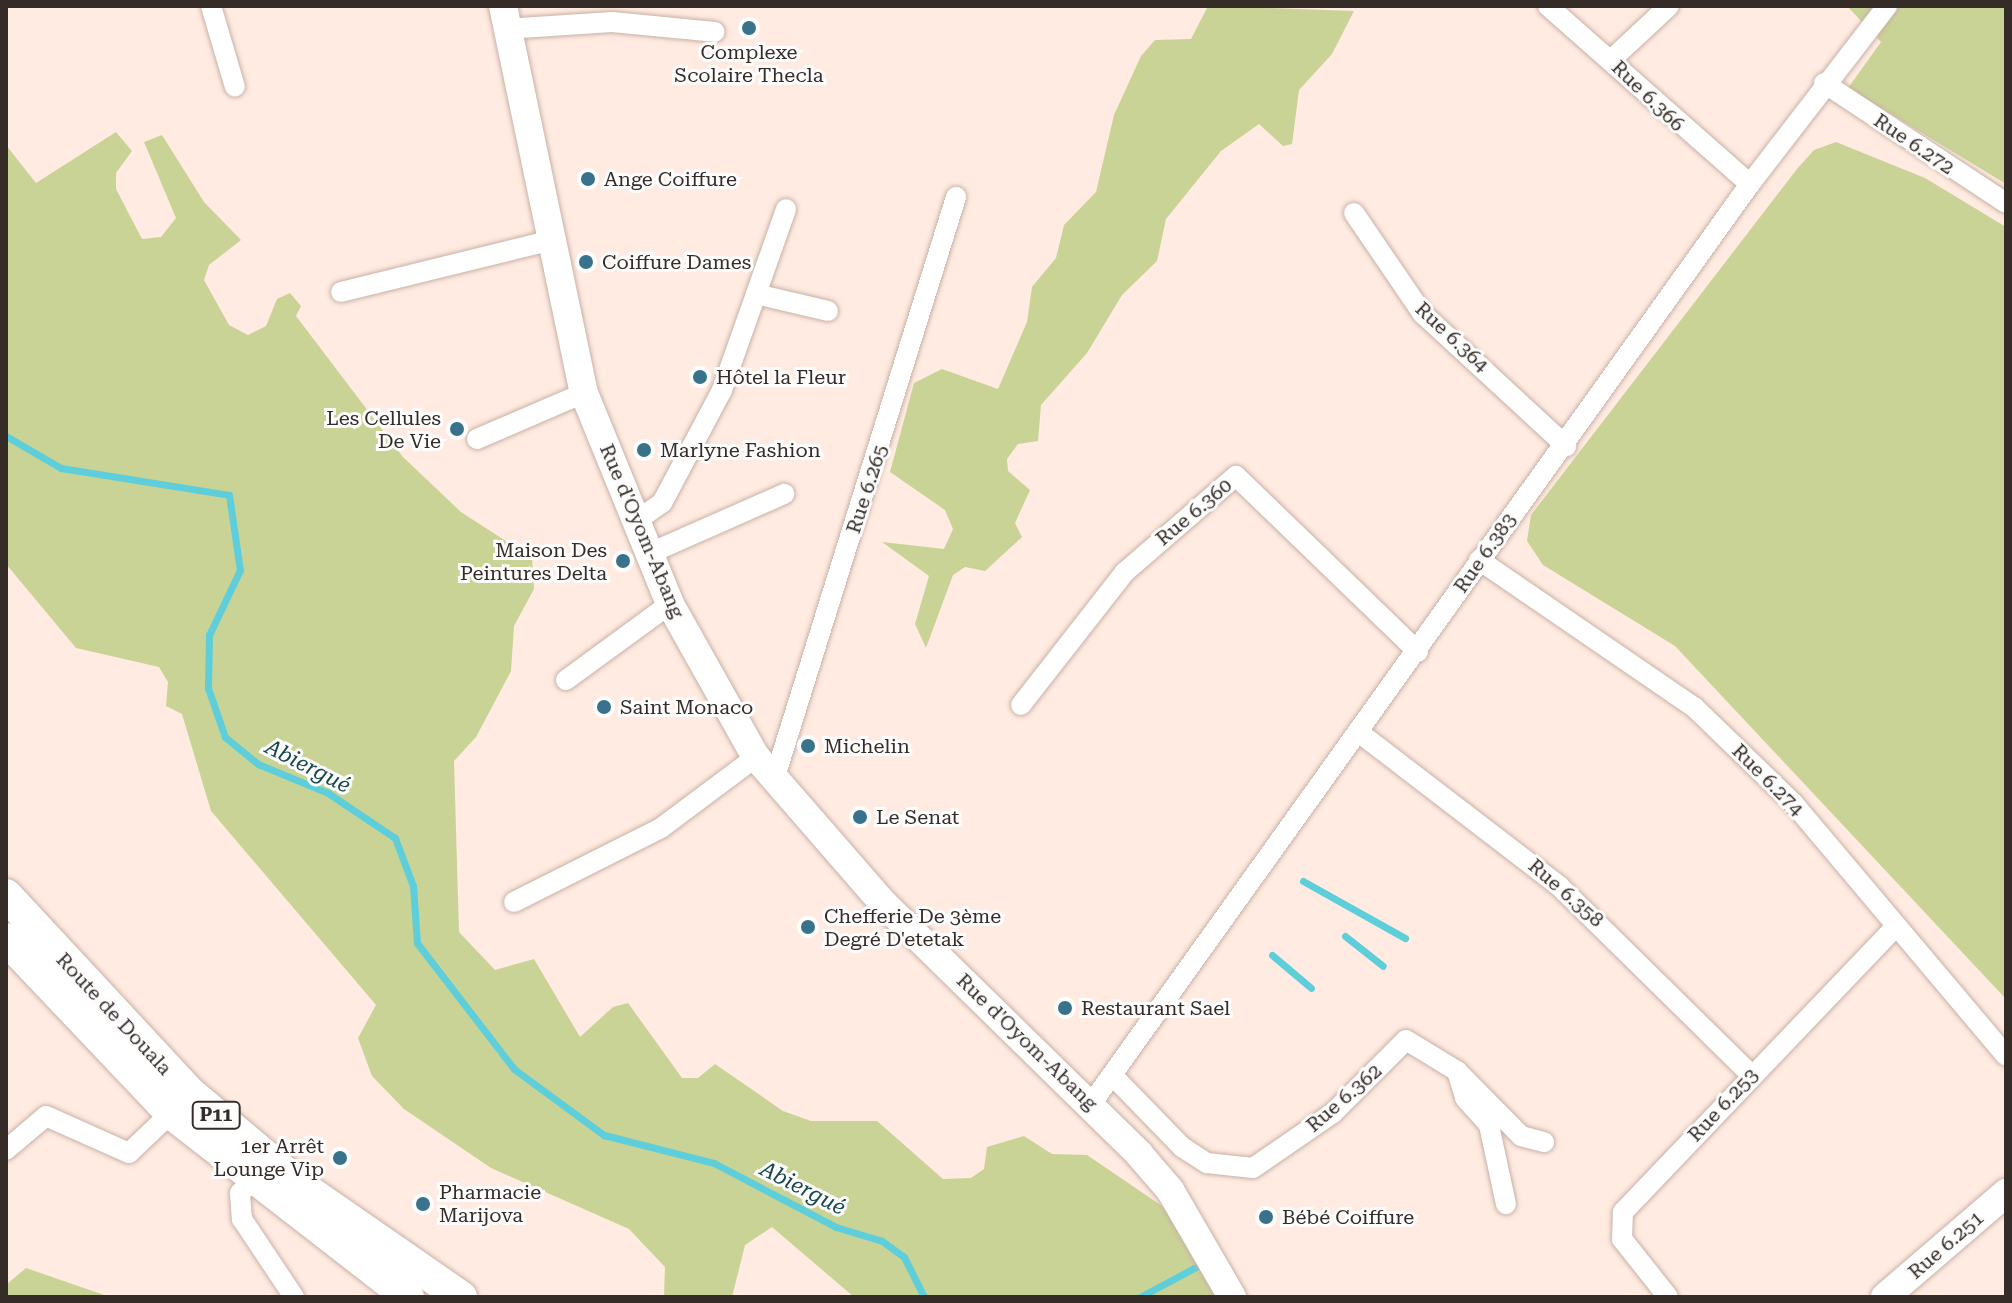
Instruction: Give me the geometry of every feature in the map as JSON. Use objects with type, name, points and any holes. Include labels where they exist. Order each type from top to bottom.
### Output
[{"type":"main road","name":"Rue d'Oyom-Abang","points":[[504,18],[548,241],[584,393],[670,604],[756,757],[881,901],[1091,1104],[1170,1190],[1232,1297]]},
{"type":"main road","name":"Route de Douala","points":[[6,895],[190,1093],[305,1189],[461,1297]]},
{"type":"main road","name":"P11","points":[[6,939],[171,1113],[252,1181],[408,1297]]},
{"type":"main road","name":"Rue 6.251","points":[[1885,1297],[2006,1193]]},
{"type":"street","points":[[211,6],[235,87]]},
{"type":"street","name":"Rue 6.366","points":[[1548,6],[1750,184]]},
{"type":"street","points":[[1611,60],[1669,6]]},
{"type":"street","name":"Rue 6.383","points":[[1091,1104],[1113,1076],[1150,1014],[1361,734],[1479,560],[1566,446],[1750,184],[1824,83],[1887,6]]},
{"type":"street","points":[[504,18],[715,32]]},
{"type":"street","name":"Rue 6.272","points":[[1824,83],[2006,203]]},
{"type":"street","name":"Rue 6.265","points":[[774,780],[956,197]]},
{"type":"street","points":[[636,521],[662,503],[706,422],[786,209]]},
{"type":"street","name":"Rue 6.364","points":[[1354,213],[1423,314],[1566,446]]},
{"type":"street","points":[[341,292],[548,241]]},
{"type":"street","points":[[756,294],[828,311]]},
{"type":"street","points":[[477,439],[584,393]]},
{"type":"street","name":"Rue 6.360","points":[[1021,705],[1125,572],[1236,476],[1418,652]]},
{"type":"street","points":[[648,554],[784,494]]},
{"type":"street","name":"Rue 6.274","points":[[1479,560],[1694,707],[1794,804],[2006,1056]]},
{"type":"street","points":[[566,680],[670,604]]},
{"type":"street","name":"Rue 6.358","points":[[1361,734],[1559,886],[1751,1075]]},
{"type":"street","points":[[514,902],[661,828],[756,757]]},
{"type":"street","name":"Rue 6.253","points":[[1668,1297],[1622,1239],[1623,1212],[1895,927]]},
{"type":"street","name":"Rue 6.362","points":[[1113,1076],[1182,1147],[1207,1163],[1253,1168],[1333,1113],[1406,1040],[1457,1071]]},
{"type":"street","points":[[1457,1071],[1521,1136],[1544,1142]]},
{"type":"street","points":[[1457,1071],[1465,1098],[1489,1125],[1506,1204]]},
{"type":"street","points":[[6,1150],[46,1116],[129,1153],[171,1113]]},
{"type":"street","points":[[252,1181],[240,1193],[242,1219],[294,1297]]},
{"type":"green space","points":[[1208,6],[1354,11],[1332,54],[1299,90],[1292,144],[1283,146],[1259,124],[1221,151],[1166,219],[1157,261],[1122,295],[1087,353],[1041,405],[1038,441],[1018,444],[1007,459],[1008,471],[1030,490],[1015,523],[1022,537],[985,571],[965,567],[953,575],[926,648],[915,624],[929,576],[882,542],[944,549],[953,529],[945,510],[890,472],[914,383],[942,369],[998,389],[1027,322],[1032,287],[1056,258],[1064,225],[1096,192],[1114,115],[1141,56],[1155,40],[1191,39]]},
{"type":"green space","points":[[1847,6],[2006,6],[2006,184],[1848,88],[1881,42]]},
{"type":"green space","points":[[116,132],[132,151],[116,173],[116,189],[142,239],[161,237],[176,218],[144,142],[162,135],[204,202],[241,240],[209,265],[204,280],[229,325],[248,335],[266,326],[277,299],[290,293],[301,306],[296,316],[403,457],[461,512],[532,558],[534,589],[514,626],[511,671],[476,737],[454,761],[459,932],[495,970],[534,959],[580,1037],[613,1007],[628,1003],[682,1078],[698,1078],[715,1064],[783,1111],[811,1121],[877,1121],[943,1179],[971,1178],[984,1169],[987,1147],[1024,1136],[1052,1154],[1087,1155],[1171,1212],[1219,1297],[854,1297],[772,1227],[745,1245],[732,1297],[664,1297],[665,1267],[629,1229],[491,1168],[404,1109],[372,1076],[358,1038],[376,1005],[211,811],[182,714],[166,706],[168,682],[159,667],[76,648],[6,564],[6,145],[36,183]]},
{"type":"green space","points":[[1836,142],[1925,178],[2006,227],[2006,999],[1675,646],[1543,565],[1527,541],[1531,515],[1797,169],[1814,150]]},
{"type":"green space","points":[[26,1268],[110,1297],[6,1297],[6,1285]]},
{"type":"waterway","name":"Abiergué","points":[[6,436],[61,468],[229,495],[240,570],[209,635],[208,688],[225,737],[258,764],[328,793],[395,838],[413,886],[417,943],[514,1069],[604,1135],[714,1163],[836,1227],[882,1241],[904,1257],[924,1297]]},
{"type":"waterway","points":[[1303,881],[1405,938]]},
{"type":"waterway","points":[[1345,936],[1383,966]]},
{"type":"waterway","points":[[1272,955],[1311,988]]},
{"type":"waterway","points":[[1140,1297],[1196,1267]]},
{"type":"place","name":"Complexe Scolaire Thecla","points":[[749,28]]},
{"type":"place","name":"Ange Coiffure","points":[[588,179]]},
{"type":"place","name":"Coiffure Dames","points":[[586,262]]},
{"type":"place","name":"Hôtel la Fleur","points":[[700,377]]},
{"type":"place","name":"Les Cellules De Vie","points":[[457,429]]},
{"type":"place","name":"Marlyne Fashion","points":[[644,450]]},
{"type":"place","name":"Maison Des Peintures Delta","points":[[623,561]]},
{"type":"place","name":"Saint Monaco","points":[[604,707]]},
{"type":"place","name":"Michelin","points":[[808,746]]},
{"type":"place","name":"Le Senat","points":[[860,817]]},
{"type":"place","name":"Chefferie De 3ème Degré D'etetak","points":[[808,927]]},
{"type":"place","name":"Restaurant Sael","points":[[1065,1008]]},
{"type":"place","name":"1er Arrêt Lounge Vip","points":[[340,1158]]},
{"type":"place","name":"Pharmacie Marijova","points":[[423,1204]]},
{"type":"place","name":"Bébé Coiffure","points":[[1266,1217]]}]
